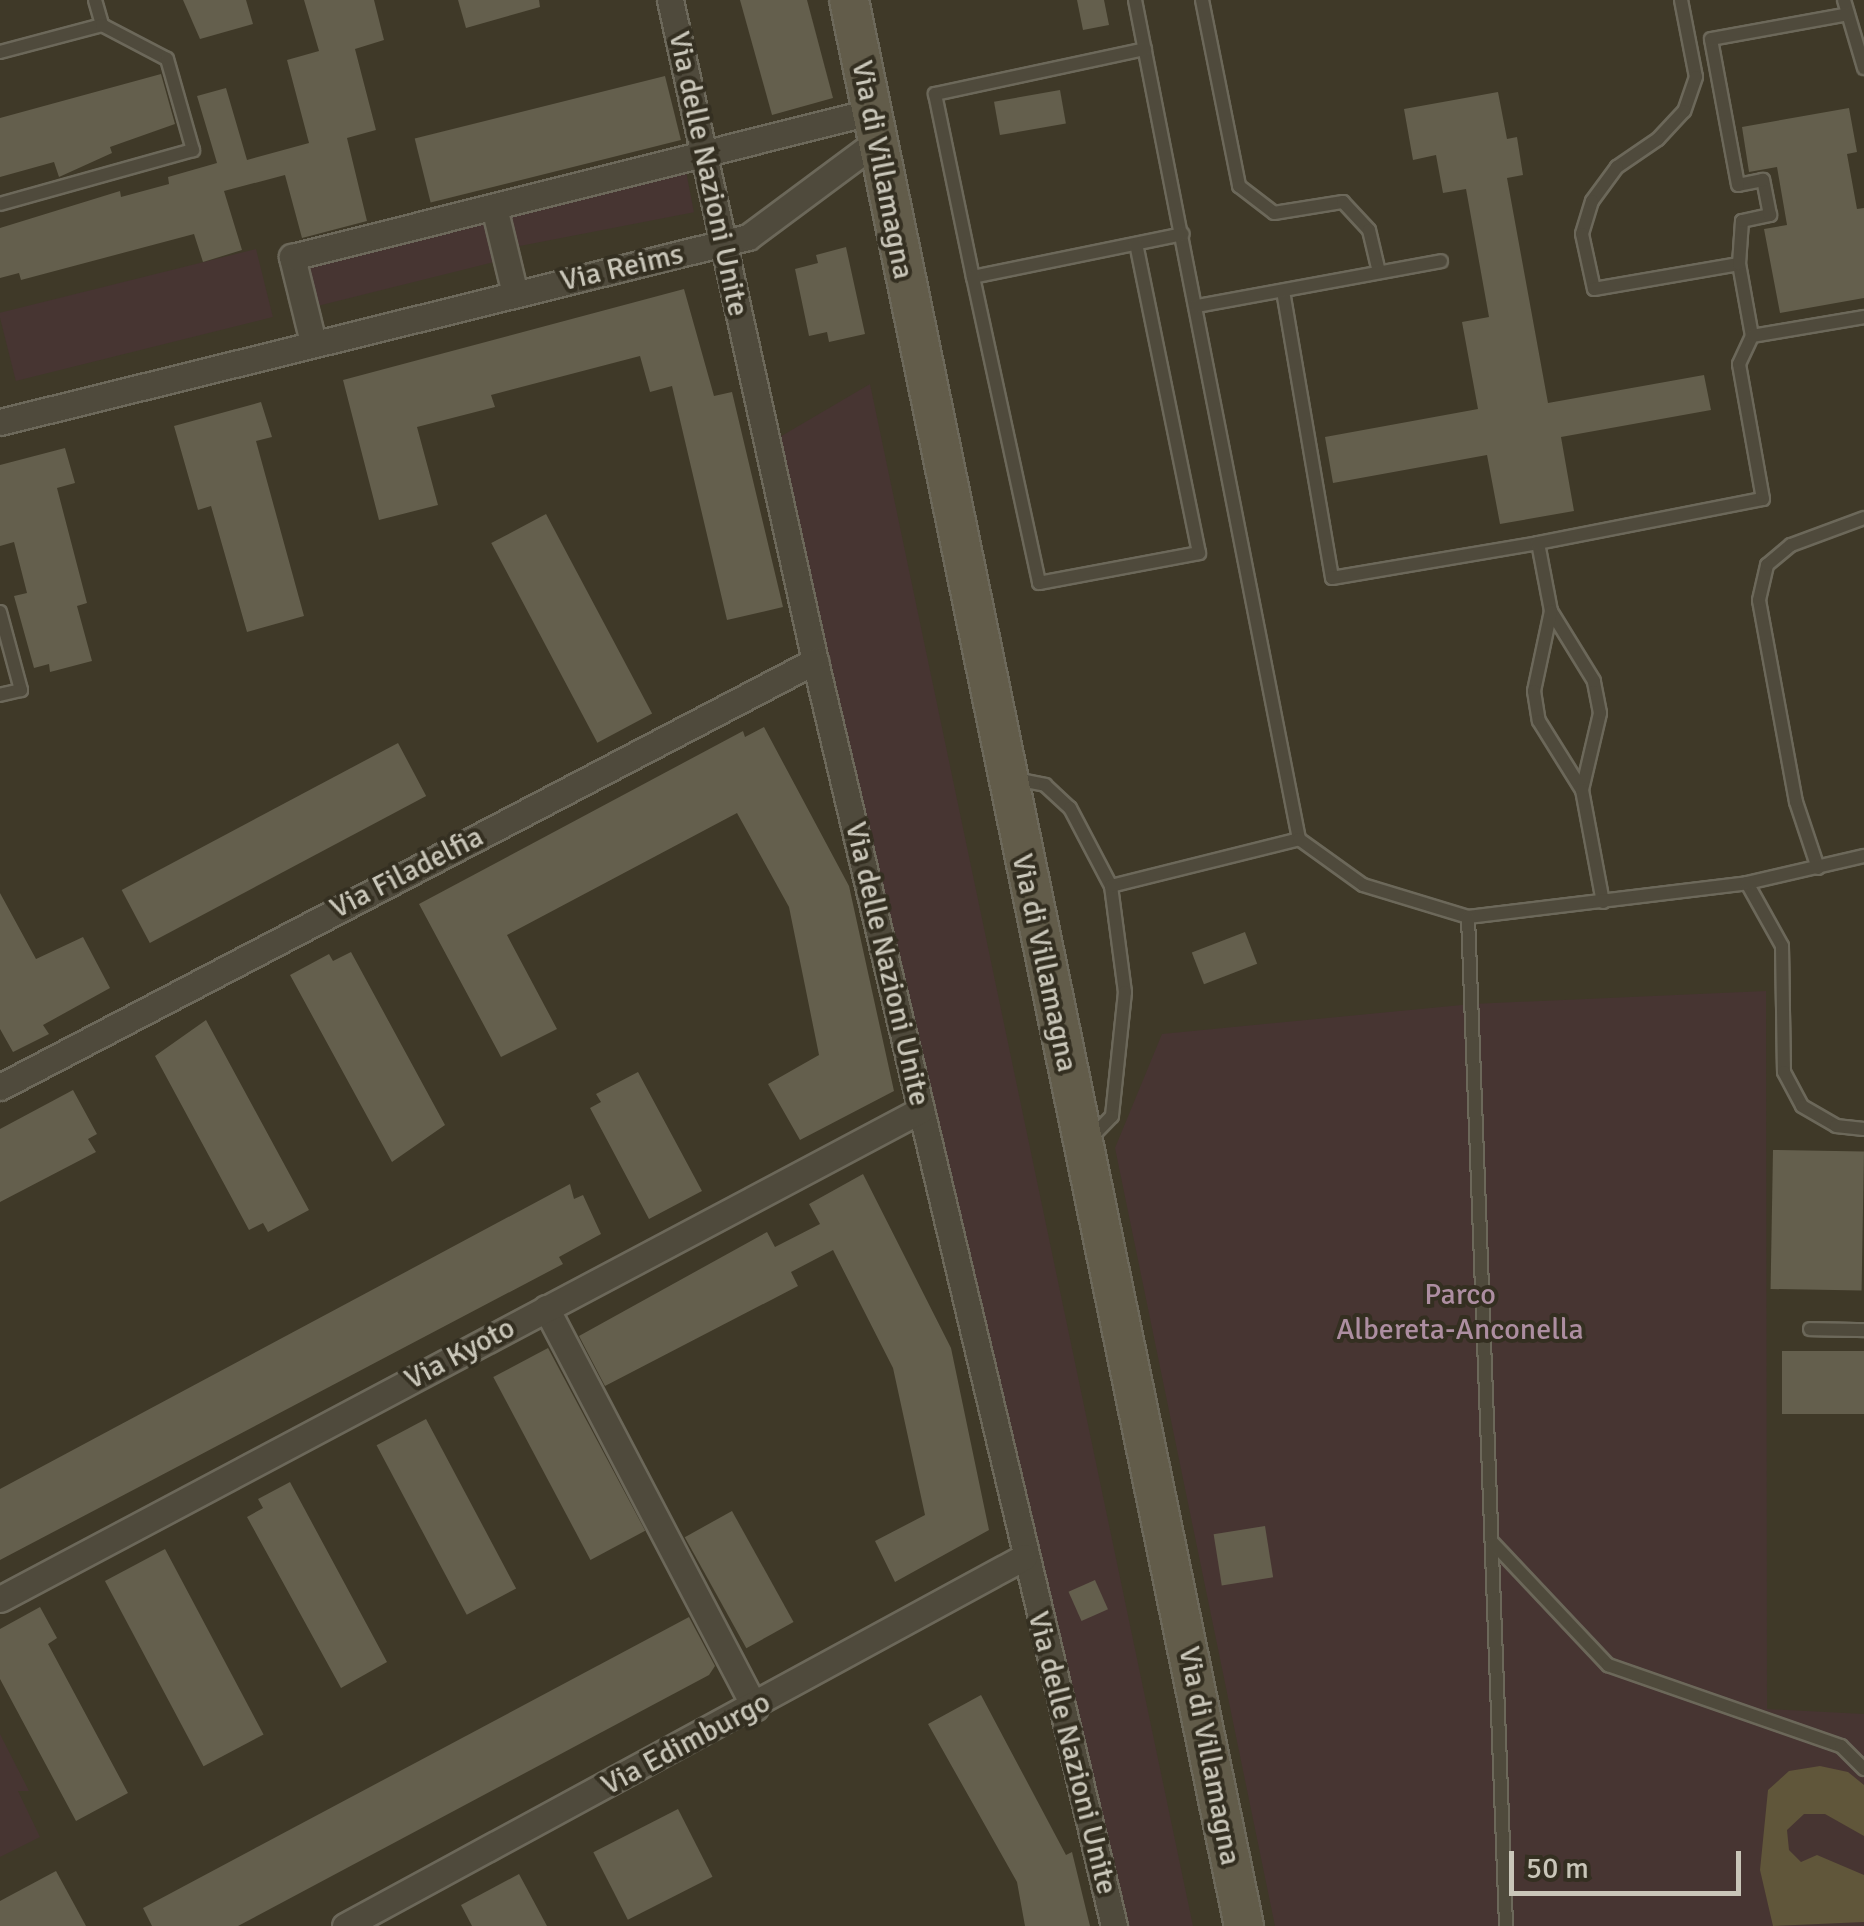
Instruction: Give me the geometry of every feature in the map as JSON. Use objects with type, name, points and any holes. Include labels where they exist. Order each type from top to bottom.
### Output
[{"type":"main road","name":"Via di Villamagna","points":[[849,0],[1244,1926]]},
{"type":"street","name":"Via delle Nazioni Unite","points":[[670,0],[707,154],[815,662],[1114,1926]]},
{"type":"street","points":[[314,342],[292,257],[707,154],[873,127]]},
{"type":"street","name":"Via Reims","points":[[0,422],[748,237],[873,127]]},
{"type":"street","points":[[494,207],[515,294]]},
{"type":"street","name":"Via Filadelfia","points":[[0,1088],[815,662]]},
{"type":"street","name":"Via Kyoto","points":[[0,1599],[922,1110]]},
{"type":"street","points":[[546,1308],[756,1708]]},
{"type":"street","name":"Via Edimburgo","points":[[345,1926],[756,1708],[1024,1556]]},
{"type":"lane","points":[[95,0],[102,25]]},
{"type":"lane","points":[[1135,0],[1299,839],[1364,885],[1468,917],[1747,883],[1864,856]]},
{"type":"lane","points":[[1202,0],[1238,186],[1274,213],[1343,202],[1369,230],[1379,272]]},
{"type":"lane","points":[[1682,0],[1696,77],[1684,111],[1658,139],[1617,167],[1592,201],[1582,234],[1594,288],[1738,264]]},
{"type":"lane","points":[[1284,291],[1332,578],[1764,499],[1740,364],[1752,336],[1738,264],[1742,221],[1770,215],[1763,180],[1738,185],[1711,39],[1846,7],[1864,68]]},
{"type":"lane","points":[[0,52],[102,25],[167,60],[193,150],[0,204]]},
{"type":"lane","points":[[1136,244],[1199,553],[1038,583],[935,94],[1145,50]]},
{"type":"lane","points":[[972,277],[1183,234]]},
{"type":"lane","points":[[1197,306],[1441,261]]},
{"type":"lane","points":[[1752,336],[1864,318]]},
{"type":"lane","points":[[1818,868],[1796,802],[1759,600],[1767,565],[1790,545],[1864,518]]},
{"type":"lane","points":[[1538,543],[1551,612],[1594,681],[1600,712],[1582,790]]},
{"type":"lane","points":[[0,612],[21,690],[0,695]]},
{"type":"lane","points":[[1551,612],[1534,691],[1540,721],[1582,790],[1603,902]]},
{"type":"lane","points":[[1006,778],[1045,785],[1070,808],[1111,886],[1126,992],[1112,1116],[1082,1146]]},
{"type":"lane","points":[[1111,886],[1299,839]]},
{"type":"lane","points":[[1747,883],[1782,946],[1784,1072],[1802,1106],[1836,1126],[1864,1129]]},
{"type":"lane","points":[[1468,917],[1506,1926]]},
{"type":"lane","points":[[1810,1330],[1864,1330]]},
{"type":"lane","points":[[1493,1542],[1608,1665],[1841,1746],[1864,1769]]},
{"type":"green space","points":[[685,166],[694,212],[513,247],[504,201]]},
{"type":"green space","points":[[485,221],[495,262],[318,306],[307,265]]},
{"type":"green space","points":[[256,249],[273,317],[16,381],[0,313]]},
{"type":"green space","points":[[870,384],[1193,1926],[1128,1926],[778,438]]},
{"type":"green space","name":"Parco Albereta-Anconella","points":[[1766,991],[1767,1709],[1864,1714],[1864,1926],[1275,1926],[1115,1148],[1162,1034],[1472,1004]]},
{"type":"green space","points":[[0,1734],[29,1791],[18,1791],[40,1837],[0,1857]]},
{"type":"shaded area","points":[[1820,1766],[1848,1772],[1864,1785],[1864,1836],[1825,1814],[1804,1814],[1787,1830],[1789,1850],[1801,1862],[1817,1855],[1864,1875],[1864,1922],[1773,1926],[1760,1870],[1768,1790],[1789,1771]]},
{"type":"building","points":[[183,0],[246,0],[253,24],[200,39]]},
{"type":"building","points":[[304,0],[374,0],[384,40],[355,49],[376,130],[347,138],[367,221],[302,238],[285,175],[224,191],[242,250],[203,262],[194,234],[21,280],[19,273],[0,278],[0,228],[120,191],[121,197],[169,184],[168,177],[217,163],[197,96],[226,88],[247,160],[309,143],[287,60],[319,51]]},
{"type":"building","points":[[458,0],[539,0],[540,7],[466,28]]},
{"type":"building","points":[[740,0],[807,0],[833,98],[772,115]]},
{"type":"building","points":[[1077,0],[1104,0],[1109,25],[1083,30]]},
{"type":"building","points":[[161,74],[175,124],[110,147],[112,153],[59,177],[54,162],[0,177],[0,118]]},
{"type":"building","points":[[665,76],[681,140],[431,202],[415,138]]},
{"type":"building","points":[[1060,90],[1066,123],[1000,135],[994,102]]},
{"type":"building","points":[[1498,92],[1507,139],[1517,137],[1523,175],[1507,178],[1548,403],[1704,375],[1711,410],[1561,437],[1574,511],[1500,524],[1487,455],[1333,483],[1325,437],[1478,409],[1462,322],[1489,317],[1466,189],[1443,193],[1436,155],[1413,160],[1404,109]]},
{"type":"building","points":[[1849,108],[1857,152],[1847,154],[1857,209],[1864,208],[1864,298],[1780,313],[1764,229],[1787,225],[1777,167],[1749,172],[1742,127]]},
{"type":"building","points":[[846,247],[865,334],[829,342],[827,332],[809,336],[795,269],[818,263],[816,255]]},
{"type":"building","points":[[684,289],[714,396],[732,392],[783,607],[727,620],[672,386],[650,392],[640,356],[491,395],[495,407],[417,427],[438,505],[379,520],[343,380]]},
{"type":"building","points":[[261,402],[272,437],[256,441],[304,616],[247,632],[211,506],[198,510],[174,426]]},
{"type":"building","points":[[65,448],[75,483],[57,488],[87,603],[77,606],[92,661],[50,672],[49,664],[34,668],[14,596],[27,593],[14,542],[0,546],[0,465]]},
{"type":"building","points":[[546,514],[652,714],[597,743],[491,543]]},
{"type":"building","points":[[764,727],[849,886],[894,1091],[800,1140],[768,1084],[819,1055],[789,907],[737,813],[507,935],[557,1029],[501,1057],[419,904],[743,731],[745,737]]},
{"type":"building","points":[[398,743],[426,796],[150,943],[122,890]]},
{"type":"building","points":[[0,893],[36,959],[83,937],[110,988],[43,1025],[49,1034],[13,1052],[0,1029]]},
{"type":"building","points":[[1245,932],[1257,964],[1204,984],[1192,952]]},
{"type":"building","points":[[351,952],[445,1125],[392,1162],[290,975],[329,954],[333,961]]},
{"type":"building","points":[[206,1020],[309,1210],[268,1232],[263,1223],[249,1230],[155,1056]]},
{"type":"building","points":[[638,1072],[702,1191],[649,1219],[590,1108],[601,1102],[596,1094]]},
{"type":"building","points":[[73,1090],[97,1134],[88,1139],[96,1152],[0,1202],[0,1129]]},
{"type":"building","points":[[1773,1150],[1864,1152],[1862,1291],[1771,1289]]},
{"type":"building","points":[[863,1174],[951,1348],[989,1530],[895,1582],[875,1541],[925,1515],[893,1368],[833,1250],[791,1272],[798,1286],[605,1386],[579,1336],[767,1232],[775,1247],[820,1224],[809,1204]]},
{"type":"building","points":[[570,1184],[574,1199],[583,1195],[601,1234],[559,1257],[563,1264],[0,1560],[0,1489]]},
{"type":"building","points":[[548,1348],[645,1531],[590,1560],[493,1377]]},
{"type":"building","points":[[1782,1351],[1864,1351],[1864,1414],[1782,1414]]},
{"type":"building","points":[[426,1419],[516,1589],[467,1615],[377,1445]]},
{"type":"building","points":[[290,1482],[387,1662],[341,1688],[247,1517],[263,1508],[258,1499]]},
{"type":"building","points":[[732,1511],[794,1622],[746,1648],[685,1537]]},
{"type":"building","points":[[1265,1526],[1273,1577],[1222,1585],[1214,1534]]},
{"type":"building","points":[[165,1549],[264,1734],[204,1766],[105,1581]]},
{"type":"building","points":[[1095,1580],[1108,1609],[1082,1621],[1069,1592]]},
{"type":"building","points":[[40,1607],[57,1638],[48,1644],[128,1793],[76,1821],[0,1679],[0,1629]]},
{"type":"building","points":[[689,1617],[715,1666],[709,1675],[238,1926],[152,1926],[143,1908]]},
{"type":"building","points":[[981,1695],[1066,1855],[1072,1852],[1090,1926],[1025,1926],[1017,1882],[928,1724]]},
{"type":"building","points":[[678,1809],[713,1877],[628,1920],[593,1852]]},
{"type":"building","points":[[56,1871],[86,1926],[0,1926],[0,1901]]},
{"type":"building","points":[[519,1874],[547,1926],[472,1926],[461,1905]]}]
